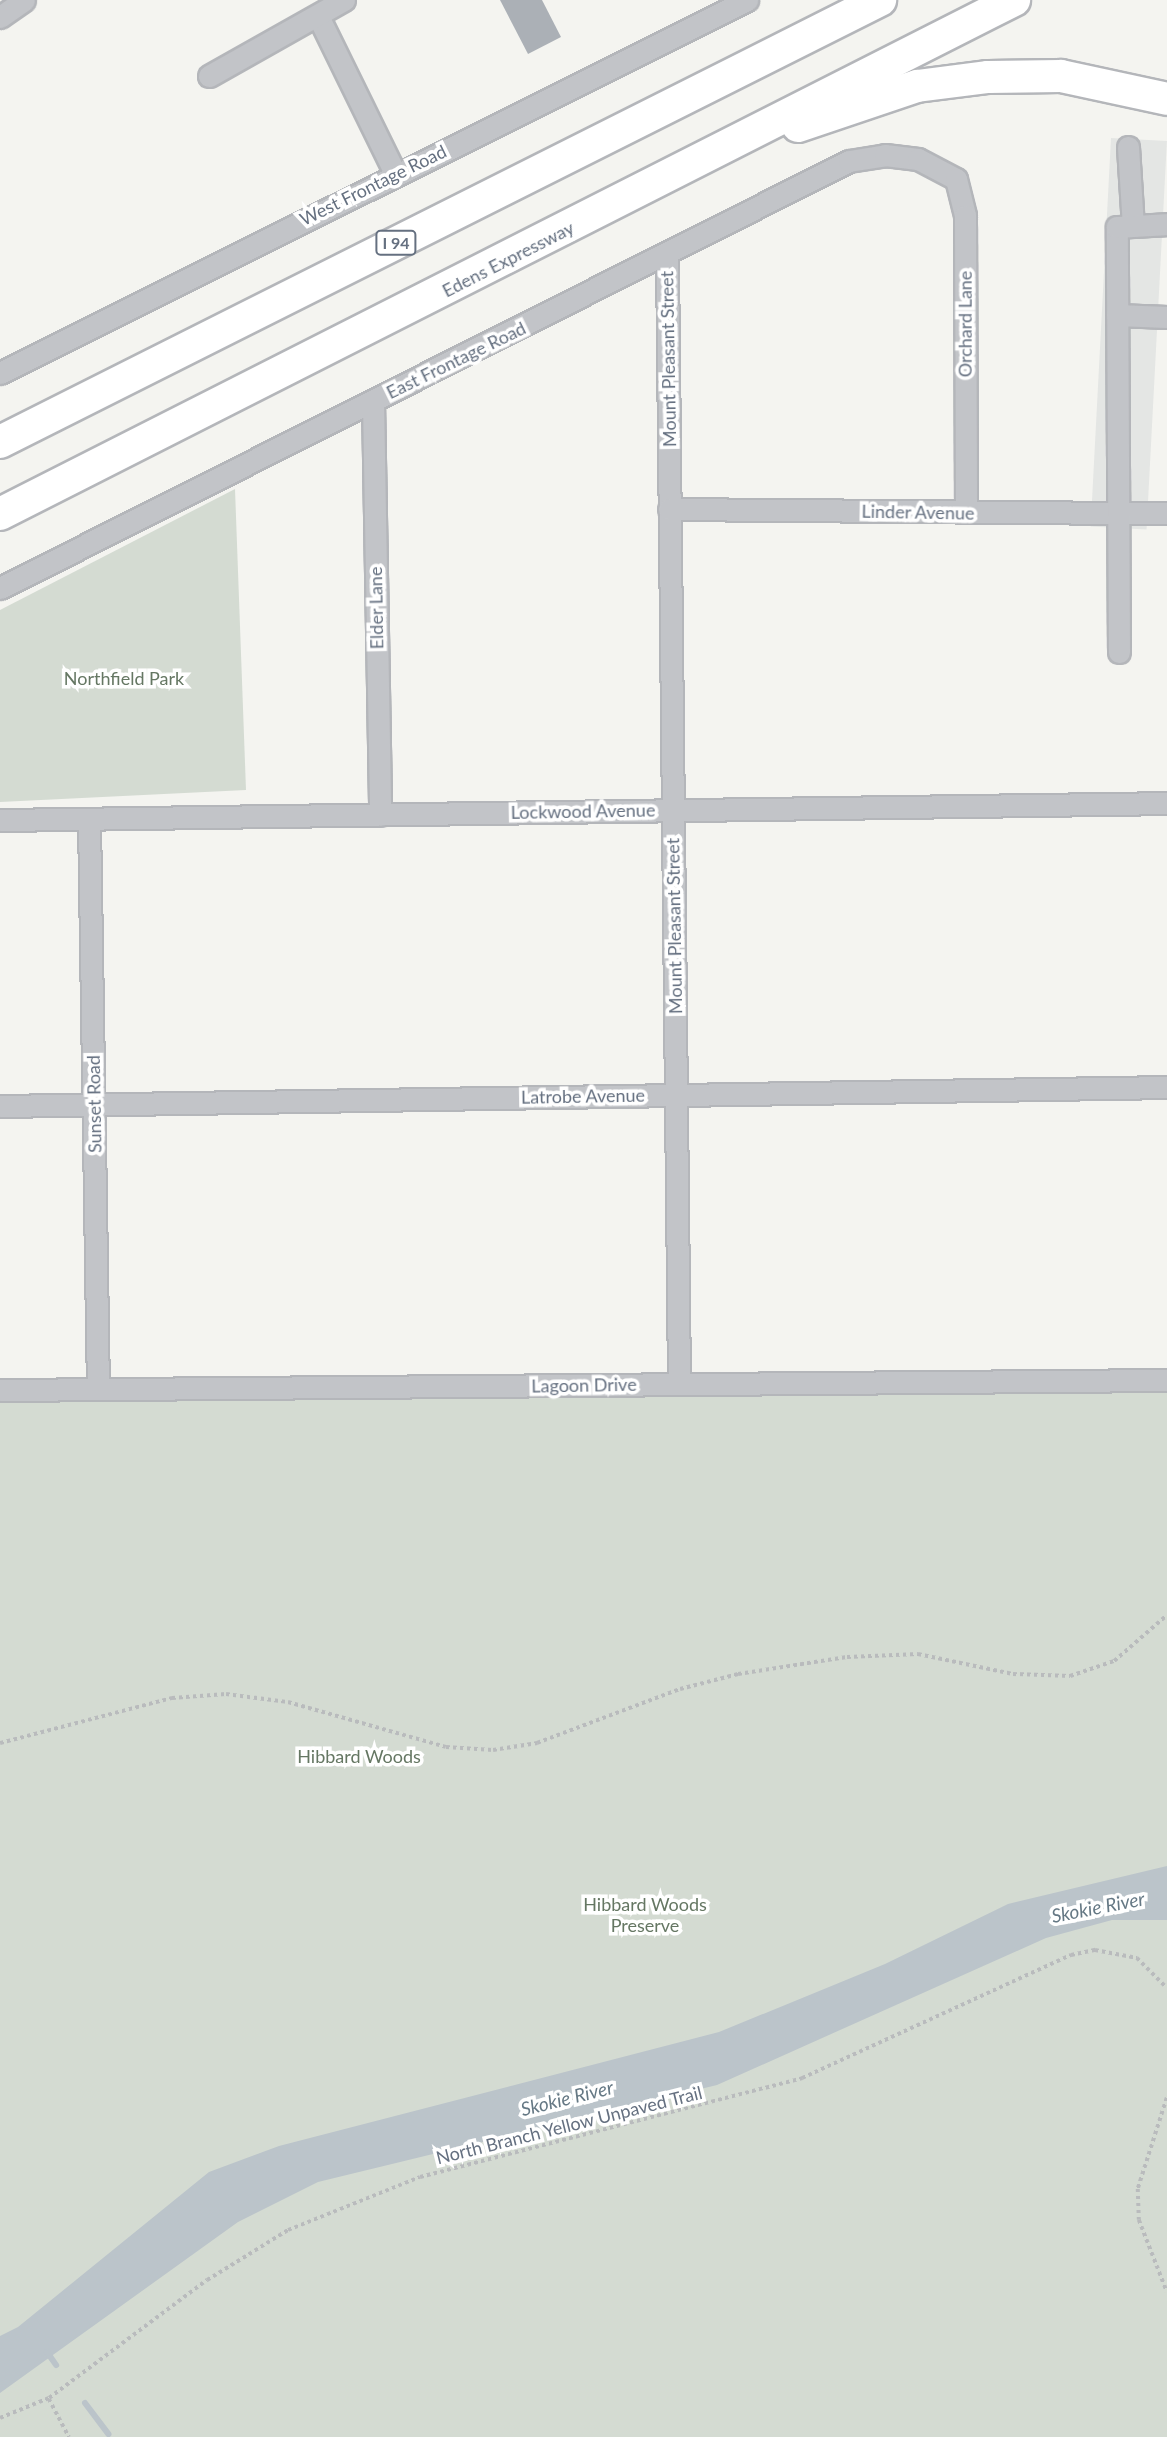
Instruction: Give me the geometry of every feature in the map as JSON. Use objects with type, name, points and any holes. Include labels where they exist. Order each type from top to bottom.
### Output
[{"type":"highway","points":[[791,44],[851,0]]},
{"type":"highway","name":"I 94","points":[[0,442],[880,0]]},
{"type":"highway","name":"Edens Expressway","points":[[0,514],[489,270],[713,151],[1014,0]]},
{"type":"highway","points":[[713,151],[916,86],[988,77],[1061,76],[1167,99]]},
{"type":"street","points":[[4,10],[24,0]]},
{"type":"street","points":[[209,76],[344,0]]},
{"type":"street","name":"West Frontage Road","points":[[0,373],[395,173],[710,8],[747,0]]},
{"type":"street","points":[[318,16],[395,173]]},
{"type":"street","points":[[1128,147],[1133,226]]},
{"type":"street","name":"East Frontage Road","points":[[0,588],[667,257],[849,161],[885,155],[918,159]]},
{"type":"street","name":"Orchard Lane","points":[[918,159],[956,179],[965,216],[966,512]]},
{"type":"street","points":[[1119,652],[1117,226],[1167,224]]},
{"type":"street","name":"Mount Pleasant Street","points":[[667,257],[679,1384]]},
{"type":"street","points":[[1118,315],[1167,317]]},
{"type":"street","name":"Elder Lane","points":[[373,401],[380,814]]},
{"type":"street","name":"Linder Avenue","points":[[669,509],[1167,513]]},
{"type":"street","name":"Lockwood Avenue","points":[[0,820],[1167,803]]},
{"type":"street","name":"Sunset Road","points":[[89,819],[98,1389]]},
{"type":"street","name":"Latrobe Avenue","points":[[0,1106],[1167,1087]]},
{"type":"street","name":"Lagoon Drive","points":[[0,1390],[1167,1380]]},
{"type":"path","points":[[0,1742],[172,1699],[226,1694],[265,1697],[446,1747],[493,1750],[537,1743],[680,1689],[738,1674],[847,1657],[918,1654],[1013,1674],[1070,1676],[1114,1661],[1167,1615]]},
{"type":"path","name":"North Branch Yellow Unpaved Trail","points":[[0,2418],[49,2398],[207,2280],[288,2230],[385,2190],[570,2136],[802,2078],[1071,1955],[1119,1952],[1138,1958],[1165,1982],[1167,1988]]},
{"type":"path","points":[[1167,2098],[1138,2189],[1139,2220],[1167,2292]]},
{"type":"path","points":[[49,2398],[69,2437]]},
{"type":"shaded area","points":[[1111,138],[1167,141],[1147,529],[1091,526]]},
{"type":"green space","name":"Northfield Park","points":[[235,489],[246,790],[0,802],[0,610]]},
{"type":"green space","name":"Hibbard Woods","points":[[0,1389],[1167,1389],[1167,2437],[0,2437]]},
{"type":"water","name":"Skokie River","points":[[1167,1866],[1167,1920],[1112,1920],[1046,1938],[717,2085],[318,2182],[238,2222],[0,2393],[0,2336],[18,2327],[209,2172],[279,2146],[719,2032],[885,1964],[1008,1904]]},
{"type":"building","points":[[500,0],[542,0],[561,37],[528,54]]},
{"type":"waterway","points":[[47,2352],[56,2365]]},
{"type":"waterway","points":[[85,2403],[108,2434]]},
{"type":"park label","name":"Hibbard Woods Preserve","points":[[645,1916]]}]
